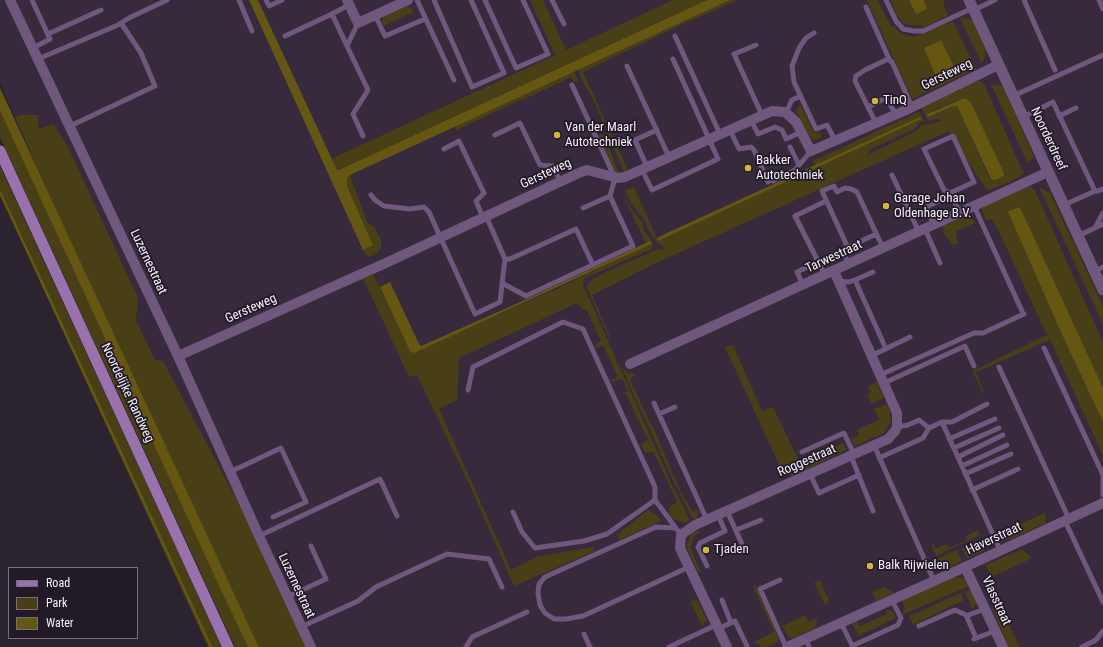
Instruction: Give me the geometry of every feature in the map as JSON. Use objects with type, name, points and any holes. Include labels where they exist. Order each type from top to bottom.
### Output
[{"type":"main road","name":"Noordelijke Randweg","points":[[0,151],[228,647]]},
{"type":"street","name":"Luzernestraat","points":[[10,0],[178,356],[258,536],[311,647]]},
{"type":"street","points":[[348,2],[358,24],[408,0]]},
{"type":"street","name":"Noorderdreef","points":[[972,6],[1063,205],[1078,236],[1099,269],[1103,290]]},
{"type":"street","name":"Gersteweg","points":[[811,150],[912,107],[998,65]]},
{"type":"street","name":"Gersteweg","points":[[178,356],[587,170],[615,178],[625,178],[762,115],[772,111],[786,113]]},
{"type":"street","points":[[786,113],[796,122],[811,150]]},
{"type":"street","name":"Tarwestraat","points":[[630,364],[1048,172]]},
{"type":"street","points":[[829,273],[838,281],[897,413],[898,426]]},
{"type":"street","name":"Roggestraat","points":[[678,532],[888,439],[898,426]]},
{"type":"street","name":"Haverstraat","points":[[786,647],[807,643],[841,623],[1103,503]]},
{"type":"street","points":[[678,532],[680,548],[688,567],[727,647]]},
{"type":"street","name":"Vlasstraat","points":[[965,567],[1003,647]]},
{"type":"lane","points":[[32,0],[50,39],[32,48]]},
{"type":"lane","points":[[38,59],[120,23],[167,0]]},
{"type":"lane","points":[[239,0],[252,31]]},
{"type":"lane","points":[[266,0],[269,6],[282,0]]},
{"type":"lane","points":[[417,0],[454,80]]},
{"type":"lane","points":[[434,0],[472,87],[504,73],[471,0]]},
{"type":"lane","points":[[485,0],[516,68],[548,54],[524,0]]},
{"type":"lane","points":[[552,0],[564,24]]},
{"type":"lane","points":[[886,0],[896,21],[903,29],[914,31],[922,31],[972,6],[995,0]]},
{"type":"lane","points":[[1024,0],[1055,70]]},
{"type":"lane","points":[[1099,0],[1103,9]]},
{"type":"lane","points":[[285,36],[332,14],[348,2]]},
{"type":"lane","points":[[866,7],[912,107]]},
{"type":"lane","points":[[48,34],[101,10]]},
{"type":"lane","points":[[332,14],[368,90],[353,114],[363,136]]},
{"type":"lane","points":[[375,16],[385,36],[425,19]]},
{"type":"lane","points":[[70,126],[155,86],[141,53],[120,23]]},
{"type":"lane","points":[[348,46],[358,24]]},
{"type":"lane","points":[[814,33],[806,38],[792,66],[794,82],[816,129],[827,124],[835,140]]},
{"type":"lane","points":[[675,36],[720,134]]},
{"type":"lane","points":[[756,45],[734,54],[762,115]]},
{"type":"lane","points":[[1013,96],[1103,54]]},
{"type":"lane","points":[[656,130],[634,140],[652,190],[718,159],[673,59]]},
{"type":"lane","points":[[876,123],[855,81],[856,76],[864,70],[888,59],[890,60]]},
{"type":"lane","points":[[627,66],[669,157]]},
{"type":"lane","points":[[502,283],[526,296],[633,246],[610,196],[615,178],[572,85]]},
{"type":"lane","points":[[786,113],[792,100],[800,96]]},
{"type":"lane","points":[[868,107],[884,99],[887,100],[896,114]]},
{"type":"lane","points":[[1022,117],[1053,102],[1095,191]]},
{"type":"lane","points":[[1059,116],[1076,108]]},
{"type":"lane","points":[[751,120],[758,134],[775,127],[782,130],[786,139],[802,132]]},
{"type":"lane","points":[[495,134],[520,123],[540,166],[553,166],[560,181]]},
{"type":"lane","points":[[730,130],[739,149],[751,147],[754,150],[770,182],[795,170],[811,150]]},
{"type":"lane","points":[[950,193],[974,182],[953,136],[924,148],[944,190],[950,193],[960,213]]},
{"type":"lane","points":[[371,195],[375,200],[384,206],[410,209],[424,207],[429,212],[475,314],[500,302],[505,259],[476,201],[484,194],[459,141],[444,149]]},
{"type":"lane","points":[[790,147],[799,165]]},
{"type":"lane","points":[[892,175],[940,263]]},
{"type":"lane","points":[[848,248],[822,191],[834,186],[837,192],[845,188],[851,188],[856,192],[883,248]]},
{"type":"lane","points":[[1063,205],[1103,189]]},
{"type":"lane","points":[[583,208],[610,196]]},
{"type":"lane","points":[[934,225],[926,208],[941,200]]},
{"type":"lane","points":[[824,202],[796,216],[818,262],[829,273]]},
{"type":"lane","points":[[882,379],[974,334],[983,332],[1023,313],[974,206]]},
{"type":"lane","points":[[1094,228],[1103,213]]},
{"type":"lane","points":[[1094,228],[1103,218]]},
{"type":"lane","points":[[1078,236],[1103,224]]},
{"type":"lane","points":[[505,259],[510,259],[576,229],[593,265]]},
{"type":"lane","points":[[803,285],[797,272],[876,234]]},
{"type":"lane","points":[[842,250],[849,264]]},
{"type":"lane","points":[[838,281],[849,282],[873,272]]},
{"type":"lane","points":[[855,280],[886,349]]},
{"type":"lane","points":[[468,390],[473,367],[563,322],[583,329],[655,487],[655,500],[678,532]]},
{"type":"lane","points":[[871,356],[910,337]]},
{"type":"lane","points":[[882,379],[965,346],[974,366]]},
{"type":"lane","points":[[1044,348],[1103,476],[1103,495]]},
{"type":"lane","points":[[999,367],[1103,602]]},
{"type":"lane","points":[[654,403],[707,520]]},
{"type":"lane","points":[[880,458],[923,438],[929,428],[942,422],[952,422],[987,404]]},
{"type":"lane","points":[[659,414],[675,406]]},
{"type":"lane","points":[[949,439],[995,419]]},
{"type":"lane","points":[[898,426],[908,425],[919,420],[929,428]]},
{"type":"lane","points":[[942,422],[1000,550]]},
{"type":"lane","points":[[954,448],[999,428]]},
{"type":"lane","points":[[802,452],[844,433],[873,511]]},
{"type":"lane","points":[[958,457],[1003,436]]},
{"type":"lane","points":[[874,445],[934,581]]},
{"type":"lane","points":[[962,466],[1007,445]]},
{"type":"lane","points":[[230,472],[281,448],[306,502],[273,517]]},
{"type":"lane","points":[[965,474],[1011,454]]},
{"type":"lane","points":[[972,490],[1018,469]]},
{"type":"lane","points":[[810,474],[819,493],[859,476]]},
{"type":"lane","points":[[258,536],[380,479],[397,516]]},
{"type":"lane","points":[[513,512],[522,532],[535,548],[584,541],[607,534],[655,500]]},
{"type":"lane","points":[[722,513],[736,530],[742,544]]},
{"type":"lane","points":[[707,566],[698,547],[700,543],[725,531],[722,513]]},
{"type":"lane","points":[[736,530],[761,520]]},
{"type":"lane","points":[[678,532],[656,527],[545,578],[539,584],[538,594],[540,605],[545,613],[554,619],[566,619],[583,616],[688,567]]},
{"type":"lane","points":[[287,597],[326,578],[311,546]]},
{"type":"lane","points":[[301,627],[358,601],[376,587],[447,554],[489,559],[502,587]]},
{"type":"lane","points":[[780,580],[760,589],[786,647]]},
{"type":"lane","points":[[722,600],[732,623]]},
{"type":"lane","points":[[841,623],[853,646],[898,625],[901,618],[892,600]]},
{"type":"lane","points":[[966,616],[985,609]]},
{"type":"lane","points":[[919,626],[955,610],[966,616],[975,639],[995,631]]},
{"type":"lane","points":[[466,647],[472,637],[527,612]]},
{"type":"lane","points":[[669,647],[735,621],[747,646]]},
{"type":"lane","points":[[1082,647],[1096,640],[1103,631]]},
{"type":"lane","points":[[584,634],[590,647]]},
{"type":"shaded area","points":[[0,0],[1103,0],[1103,631],[1101,632],[1103,637],[1103,647],[259,647],[41,176],[0,83]]},
{"type":"green space","points":[[530,0],[543,0],[566,50],[673,0],[707,0],[343,168],[336,169],[331,159],[555,55]]},
{"type":"green space","points":[[730,0],[738,0],[681,25],[583,72],[628,170],[624,172],[594,101],[578,70]]},
{"type":"green space","points":[[867,0],[878,0],[891,27],[894,26],[899,32],[914,37],[953,21],[976,69],[912,99]],"holes":[[[941,40],[954,67],[935,75],[924,48]]]},
{"type":"green space","points":[[890,0],[909,0],[916,14],[927,7],[924,0],[945,0],[943,4],[948,15],[922,28],[922,25],[910,25],[903,23],[897,15]]},
{"type":"green space","points":[[408,6],[414,12],[384,26],[382,23],[383,17]]},
{"type":"green space","points":[[963,17],[972,20],[985,48],[986,54],[983,62],[981,62],[960,18]]},
{"type":"green space","points":[[574,72],[578,81],[574,82],[571,77],[457,130],[455,126]]},
{"type":"green space","points":[[978,80],[984,84],[1024,174],[987,191],[949,131],[658,262],[592,295],[611,339],[610,340],[587,288],[589,282],[602,274],[658,249],[662,250],[665,248],[657,242],[647,228],[646,222],[631,203],[625,190],[634,187],[658,241],[765,191],[765,189],[815,165],[813,161],[918,112],[920,112],[924,122],[920,122],[914,129],[871,149],[866,156],[916,131],[922,125],[943,120],[936,119],[928,121],[921,106]],"holes":[[[968,99],[1004,175],[989,177],[957,106],[928,116],[927,114],[961,100]]]},
{"type":"green space","points":[[991,84],[1003,86],[1034,157],[1028,164]]},
{"type":"green space","points":[[800,104],[814,133],[820,132],[822,138],[813,140],[806,132],[796,110]]},
{"type":"green space","points":[[0,111],[248,647],[235,647],[0,137]]},
{"type":"green space","points":[[20,115],[38,115],[38,129],[54,124],[68,147],[138,298],[136,320],[155,360],[163,361],[241,508],[306,647],[259,647],[41,176],[15,117]]},
{"type":"green space","points":[[599,135],[604,135],[619,174],[615,173]]},
{"type":"green space","points":[[0,166],[222,647],[208,647],[0,195]]},
{"type":"green space","points":[[350,175],[367,222],[375,228],[381,240],[381,248],[375,255],[368,257],[363,250],[373,245],[347,186],[347,179]]},
{"type":"green space","points":[[1031,186],[1036,193],[1103,342],[1103,388],[1020,207],[1008,211],[1064,339],[1103,422],[1103,455],[1050,340],[976,372],[984,395],[972,371],[1047,335],[1000,234],[992,219],[986,221],[981,207]]},
{"type":"green space","points":[[1039,187],[1050,193],[1103,306],[1103,324]]},
{"type":"green space","points":[[621,191],[633,212],[643,223],[643,230],[652,241],[653,246],[651,249],[583,279],[583,285],[673,487],[690,520],[685,523],[670,518],[669,507],[677,502],[653,451],[645,453],[641,444],[648,440],[625,392],[628,391],[622,378],[612,382],[611,380],[618,377],[603,345],[596,348],[595,345],[601,341],[587,311],[581,308],[577,303],[459,358],[457,400],[439,409],[511,570],[536,557],[593,547],[595,551],[514,586],[472,490],[417,375],[409,377],[363,278],[373,274],[412,352],[559,288],[647,245]]},
{"type":"green space","points":[[968,215],[976,222],[956,232],[958,244],[953,245],[943,232],[943,226]]},
{"type":"green space","points":[[733,345],[762,411],[773,407],[800,463],[843,443],[846,450],[792,476],[782,471],[725,347]]},
{"type":"green space","points":[[620,364],[626,372],[636,375],[630,379],[655,431],[679,488],[692,511],[698,510],[697,518],[693,519],[672,478]]},
{"type":"green space","points":[[877,382],[884,398],[872,404],[867,394],[871,392],[868,386]]},
{"type":"green space","points":[[887,404],[891,421],[884,433],[855,446],[851,440],[859,435],[857,430],[879,420],[874,409]]},
{"type":"green space","points":[[648,510],[656,514],[661,521],[619,540],[617,535]]},
{"type":"green space","points":[[1045,513],[1046,523],[1011,539],[1006,540],[998,534]]},
{"type":"green space","points":[[699,530],[700,533],[694,536],[690,547],[701,572],[698,572],[686,546],[692,533]]},
{"type":"green space","points":[[978,530],[980,535],[936,556],[931,545],[934,544],[936,549],[946,544],[949,548],[967,540],[966,536]]},
{"type":"green space","points":[[982,539],[985,550],[967,558],[962,549]]},
{"type":"green space","points":[[1022,549],[1032,558],[992,577],[985,565]]},
{"type":"green space","points":[[957,550],[962,561],[945,569],[937,559]]},
{"type":"green space","points":[[953,577],[965,578],[971,585],[902,615],[905,609],[902,600]]},
{"type":"green space","points":[[820,580],[829,602],[825,605],[814,583]]},
{"type":"green space","points":[[755,585],[779,639],[778,642],[767,647],[760,647],[754,642],[774,632],[753,586]]},
{"type":"green space","points":[[885,587],[894,593],[876,601],[872,592]]},
{"type":"green space","points":[[972,589],[978,602],[972,609],[965,592]]},
{"type":"green space","points":[[961,593],[964,600],[913,625],[909,616]]},
{"type":"green space","points":[[998,599],[1019,647],[1009,647],[992,608]]},
{"type":"green space","points":[[697,600],[707,620],[702,626],[690,601]]},
{"type":"green space","points":[[886,609],[894,612],[896,618],[858,636],[852,623],[856,621],[860,626],[887,614]]},
{"type":"green space","points":[[805,615],[809,622],[815,619],[818,620],[814,628],[792,639],[782,626]]},
{"type":"water","points":[[249,0],[258,0],[337,170],[707,0],[730,0],[350,175],[347,179],[347,186],[373,245],[363,250]]},
{"type":"water","points":[[909,0],[924,0],[927,9],[916,14]]},
{"type":"water","points":[[941,40],[954,67],[935,75],[924,48]]},
{"type":"water","points":[[0,88],[259,647],[248,647],[220,588],[0,111]]},
{"type":"water","points":[[965,98],[970,101],[1004,173],[1004,176],[995,180],[989,175],[957,106],[928,117],[927,114]]},
{"type":"water","points":[[920,117],[921,119],[658,241],[657,238],[667,233]]},
{"type":"water","points":[[1020,207],[1103,388],[1103,422],[1064,339],[1009,214],[1008,211]]},
{"type":"water","points":[[650,241],[651,244],[414,353],[410,351],[380,287],[390,282],[421,346],[518,303]]},
{"type":"waterway","points":[[0,192],[211,647]]},
{"type":"place","name":"TinQ","points":[[875,101]]},
{"type":"place","name":"Van der Maarl Autotechniek","points":[[557,135]]},
{"type":"place","name":"Bakker Autotechniek","points":[[748,168]]},
{"type":"place","name":"Garage Johan Oldenhage B.V.","points":[[886,206]]},
{"type":"place","name":"Tjaden","points":[[706,550]]},
{"type":"place","name":"Balk Rijwielen","points":[[870,566]]}]
